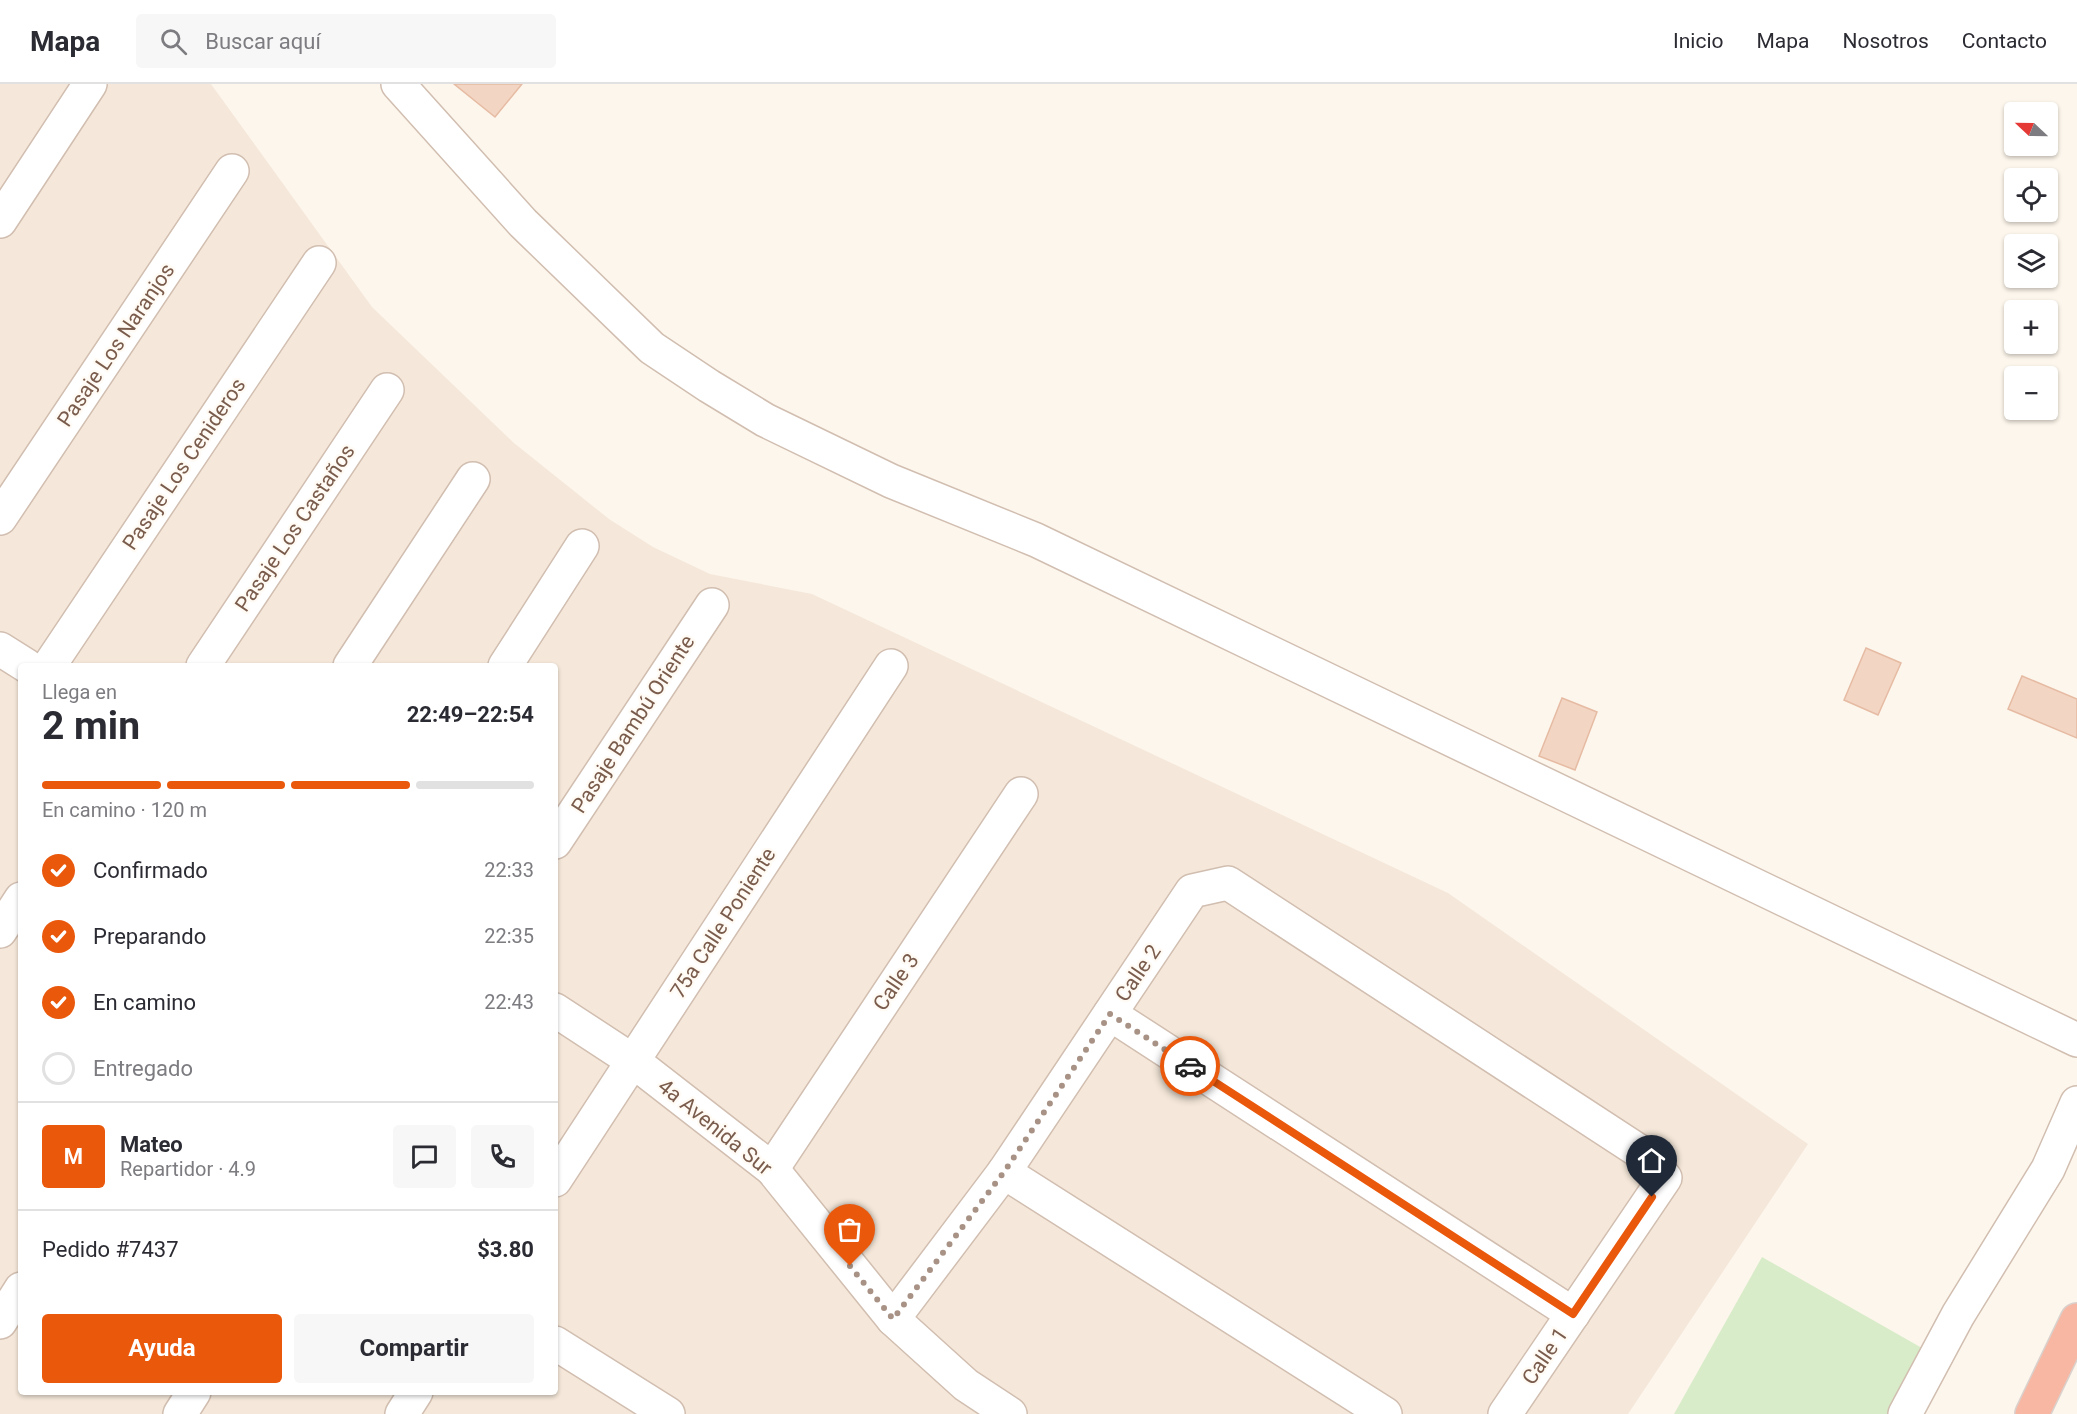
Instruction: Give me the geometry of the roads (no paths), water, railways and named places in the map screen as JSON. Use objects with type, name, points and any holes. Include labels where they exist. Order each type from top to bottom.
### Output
[{"type":"highway","points":[[2032,1414],[2077,1320]]},
{"type":"highway","points":[[2046,1414],[2077,1356]]},
{"type":"street","points":[[398,84],[523,224],[652,348],[709,387],[765,420],[891,481],[1036,540],[2077,1040]]},
{"type":"street","points":[[0,221],[73,91]]},
{"type":"street","name":"Pasaje Los Naranjos","points":[[0,519],[232,171]]},
{"type":"street","name":"Pasaje Los Cenideros","points":[[52,663],[319,262]]},
{"type":"street","name":"Pasaje Los Castaños","points":[[205,663],[387,390]]},
{"type":"street","points":[[352,663],[473,479]]},
{"type":"street","points":[[507,663],[582,546]]},
{"type":"street","name":"Pasaje Bambú Oriente","points":[[558,837],[712,605]]},
{"type":"street","points":[[0,649],[22,663]]},
{"type":"street","name":"75a Calle Poniente","points":[[558,1175],[891,666]]},
{"type":"street","name":"Calle 3","points":[[772,1169],[1021,794]]},
{"type":"street","name":"Calle 2","points":[[893,1319],[1004,1172],[1192,891],[1228,883],[1648,1157],[1665,1178]]},
{"type":"street","points":[[0,931],[18,904]]},
{"type":"street","name":"4a Avenida Sur","points":[[558,1012],[633,1061],[772,1169],[893,1319],[966,1385],[1010,1414]]},
{"type":"street","points":[[1110,1014],[1573,1314]]},
{"type":"street","points":[[1905,1414],[1958,1315],[2048,1169],[2077,1103]]},
{"type":"street","points":[[1004,1172],[1385,1414]]},
{"type":"street","name":"Calle 1","points":[[1505,1414],[1665,1178]]},
{"type":"street","points":[[0,1322],[18,1294]]},
{"type":"street","points":[[558,1345],[668,1414]]},
{"type":"street","points":[[180,1414],[192,1395]]},
{"type":"street","points":[[402,1414],[414,1395]]}]
